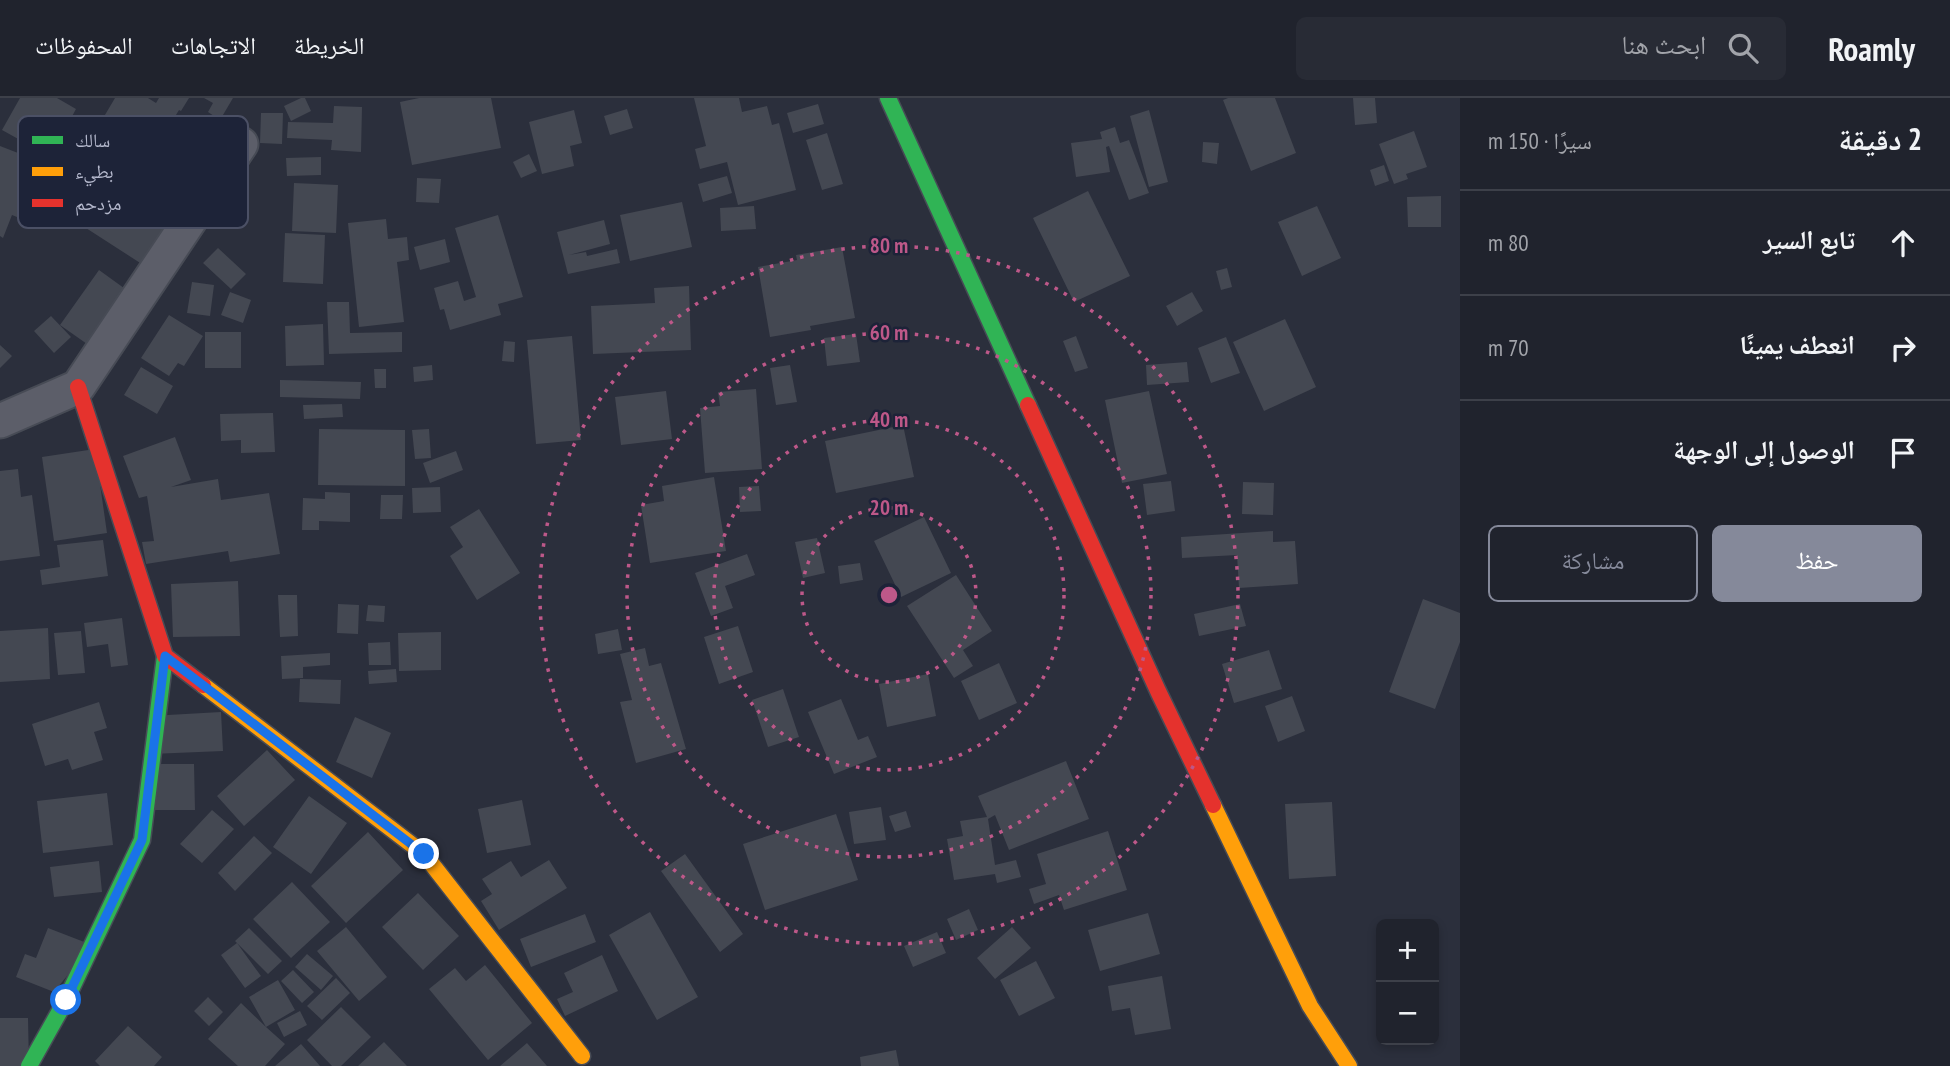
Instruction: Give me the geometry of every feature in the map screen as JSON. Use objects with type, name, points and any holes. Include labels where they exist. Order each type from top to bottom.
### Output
[{"type":"street","points":[[888,98],[1164,703],[1310,1006],[1349,1066]]},
{"type":"street","points":[[0,421],[78,387],[185,228]]},
{"type":"street","points":[[29,1066],[66,1000],[142,840],[165,656],[78,387]]},
{"type":"street","points":[[165,656],[424,854],[582,1056]]},
{"type":"building","points":[[20,98],[57,98],[76,109],[72,116],[18,116],[18,139],[2,130]]},
{"type":"building","points":[[115,98],[148,98],[156,103],[159,98],[189,98],[175,116],[104,116]]},
{"type":"building","points":[[204,98],[233,98],[222,116],[214,116],[208,112],[213,103]]},
{"type":"building","points":[[305,98],[311,111],[291,121],[284,106]]},
{"type":"building","points":[[419,98],[491,98],[501,148],[412,165],[400,102]]},
{"type":"building","points":[[694,98],[739,98],[742,112],[767,106],[772,125],[779,123],[796,190],[738,205],[727,162],[700,169],[695,149],[706,146]]},
{"type":"building","points":[[1275,98],[1296,153],[1251,171],[1223,100]]},
{"type":"building","points":[[1353,98],[1375,98],[1377,123],[1355,125]]},
{"type":"building","points":[[818,104],[824,124],[793,133],[787,113]]},
{"type":"building","points":[[334,106],[362,107],[361,152],[331,150],[332,140],[287,138],[288,122],[333,123]]},
{"type":"building","points":[[627,109],[633,128],[610,135],[604,116]]},
{"type":"building","points":[[574,110],[582,143],[570,146],[574,166],[542,174],[529,122]]},
{"type":"building","points":[[1149,110],[1168,182],[1149,187],[1130,116]]},
{"type":"building","points":[[261,113],[283,113],[282,144],[260,143]]},
{"type":"building","points":[[1115,127],[1120,143],[1129,140],[1149,193],[1129,200],[1109,146],[1106,147],[1110,172],[1076,177],[1071,143],[1102,139],[1100,132]]},
{"type":"building","points":[[1414,131],[1427,167],[1406,174],[1408,179],[1394,184],[1379,144]]},
{"type":"building","points":[[827,133],[843,184],[822,190],[806,140]]},
{"type":"building","points":[[1203,142],[1219,143],[1217,164],[1202,162]]},
{"type":"building","points":[[0,146],[18,153],[18,217],[12,215],[3,238],[0,236]]},
{"type":"building","points":[[529,154],[537,171],[521,178],[513,162]]},
{"type":"building","points":[[321,157],[321,175],[287,176],[286,158]]},
{"type":"building","points":[[1384,165],[1389,181],[1375,186],[1370,170]]},
{"type":"building","points":[[727,176],[732,193],[703,202],[698,184]]},
{"type":"building","points":[[417,178],[441,179],[439,203],[416,202]]},
{"type":"building","points":[[294,183],[338,185],[336,233],[292,231]]},
{"type":"building","points":[[1088,191],[1130,276],[1074,302],[1033,218]]},
{"type":"building","points":[[1441,196],[1441,227],[1408,227],[1407,197]]},
{"type":"building","points":[[682,202],[692,247],[630,261],[620,215]]},
{"type":"building","points":[[754,206],[756,229],[721,231],[720,208]]},
{"type":"building","points":[[1317,206],[1341,258],[1302,276],[1278,222]]},
{"type":"building","points":[[498,215],[523,297],[498,304],[501,315],[450,330],[444,309],[440,310],[434,288],[458,281],[464,301],[476,297],[455,228]]},
{"type":"building","points":[[386,219],[388,239],[407,237],[409,260],[397,262],[404,322],[359,327],[348,223]]},
{"type":"building","points":[[604,220],[610,244],[569,255],[586,252],[587,256],[617,249],[620,263],[568,274],[557,232]]},
{"type":"building","points":[[86,228],[184,228],[165,279]]},
{"type":"building","points":[[285,233],[325,235],[323,284],[283,282]]},
{"type":"building","points":[[445,239],[450,262],[420,270],[414,247]]},
{"type":"building","points":[[842,247],[855,318],[810,326],[811,330],[770,337],[758,267],[797,260],[796,255]]},
{"type":"building","points":[[218,248],[246,274],[231,289],[203,263]]},
{"type":"building","points":[[1227,268],[1232,287],[1221,290],[1216,271]]},
{"type":"building","points":[[99,270],[146,304],[107,358],[60,325]]},
{"type":"building","points":[[192,282],[214,285],[210,316],[187,313]]},
{"type":"building","points":[[689,286],[691,350],[593,354],[591,306],[655,303],[654,288]]},
{"type":"building","points":[[230,292],[251,300],[243,323],[221,315]]},
{"type":"building","points":[[1192,292],[1203,311],[1177,326],[1166,306]]},
{"type":"building","points":[[327,302],[349,302],[350,333],[402,332],[402,352],[329,354]]},
{"type":"building","points":[[169,315],[203,336],[184,366],[178,363],[169,376],[141,358]]},
{"type":"building","points":[[51,316],[71,337],[54,353],[34,331]]},
{"type":"building","points":[[1285,319],[1316,387],[1264,411],[1233,342]]},
{"type":"building","points":[[323,324],[324,365],[286,366],[285,326]]},
{"type":"building","points":[[205,332],[241,332],[241,368],[205,368]]},
{"type":"building","points":[[856,334],[860,362],[827,366],[824,338]]},
{"type":"building","points":[[572,336],[581,440],[536,444],[527,340]]},
{"type":"building","points":[[1076,336],[1088,368],[1075,372],[1063,341]]},
{"type":"building","points":[[1226,337],[1240,373],[1211,383],[1198,348]]},
{"type":"building","points":[[504,341],[515,342],[514,362],[502,361]]},
{"type":"building","points":[[0,345],[12,356],[0,368]]},
{"type":"building","points":[[1187,362],[1189,382],[1147,385],[1146,365]]},
{"type":"building","points":[[432,365],[433,380],[414,382],[413,367]]},
{"type":"building","points":[[790,365],[797,402],[776,405],[770,368]]},
{"type":"building","points":[[141,367],[173,386],[157,414],[124,395]]},
{"type":"building","points":[[374,369],[386,369],[386,388],[375,388]]},
{"type":"building","points":[[280,380],[361,382],[360,399],[280,397]]},
{"type":"building","points":[[756,389],[762,469],[705,473],[700,408],[720,406],[718,392]]},
{"type":"building","points":[[666,391],[672,439],[621,445],[615,397]]},
{"type":"building","points":[[1149,391],[1167,474],[1122,483],[1105,400]]},
{"type":"building","points":[[342,404],[343,417],[304,419],[303,405]]},
{"type":"building","points":[[273,413],[275,452],[241,453],[241,440],[221,441],[220,414]]},
{"type":"building","points":[[903,425],[914,477],[836,493],[825,441]]},
{"type":"building","points":[[319,429],[405,430],[405,486],[318,485]]},
{"type":"building","points":[[429,429],[431,458],[415,459],[412,430]]},
{"type":"building","points":[[175,437],[191,480],[171,487],[218,479],[221,500],[269,493],[280,554],[230,562],[228,551],[146,564],[142,542],[154,541],[147,496],[139,498],[123,456]]},
{"type":"building","points":[[95,449],[107,533],[54,541],[42,457]]},
{"type":"building","points":[[456,451],[463,470],[430,483],[423,463]]},
{"type":"building","points":[[18,469],[21,497],[32,495],[40,556],[0,561],[0,471]]},
{"type":"building","points":[[714,477],[726,551],[650,563],[641,505],[664,501],[662,486]]},
{"type":"building","points":[[1171,481],[1175,511],[1147,515],[1143,484]]},
{"type":"building","points":[[1243,482],[1274,483],[1273,515],[1242,514]]},
{"type":"building","points":[[759,486],[761,511],[740,512],[739,487]]},
{"type":"building","points":[[440,487],[441,512],[413,513],[412,488]]},
{"type":"building","points":[[325,492],[350,493],[350,522],[319,521],[319,530],[302,530],[303,498],[325,499]]},
{"type":"building","points":[[381,495],[403,495],[402,519],[380,519]]},
{"type":"building","points":[[479,509],[520,573],[477,600],[450,556],[463,547],[450,527]]},
{"type":"building","points":[[924,517],[951,573],[901,597],[874,541]]},
{"type":"building","points":[[1273,531],[1273,542],[1295,541],[1298,584],[1239,588],[1237,555],[1182,558],[1181,537]]},
{"type":"building","points":[[817,538],[825,573],[803,578],[795,542]]},
{"type":"building","points":[[103,540],[108,576],[42,585],[40,570],[60,567],[57,545]]},
{"type":"building","points":[[747,554],[755,575],[725,586],[733,608],[711,616],[695,573]]},
{"type":"building","points":[[860,563],[863,580],[840,584],[838,566]]},
{"type":"building","points":[[956,575],[992,631],[963,650],[973,666],[954,678],[907,606]]},
{"type":"building","points":[[238,581],[240,636],[173,637],[171,584]]},
{"type":"building","points":[[278,595],[297,595],[298,636],[280,637]]},
{"type":"building","points":[[1423,599],[1460,613],[1460,642],[1435,709],[1389,692]]},
{"type":"building","points":[[338,604],[359,605],[358,634],[337,633]]},
{"type":"building","points":[[1240,604],[1246,626],[1199,636],[1194,614]]},
{"type":"building","points":[[368,605],[385,606],[384,622],[366,621]]},
{"type":"building","points":[[122,618],[128,665],[111,667],[108,644],[87,647],[84,623]]},
{"type":"building","points":[[738,626],[753,672],[719,684],[704,637]]},
{"type":"building","points":[[48,628],[50,679],[0,682],[0,631]]},
{"type":"building","points":[[618,629],[622,650],[598,654],[595,634]]},
{"type":"building","points":[[81,631],[85,673],[58,675],[54,633]]},
{"type":"building","points":[[441,632],[441,670],[399,671],[398,633]]},
{"type":"building","points":[[390,642],[391,665],[369,665],[368,643]]},
{"type":"building","points":[[645,648],[649,666],[661,663],[686,749],[636,763],[620,702],[632,700],[620,654]]},
{"type":"building","points":[[1269,650],[1282,689],[1234,703],[1222,664]]},
{"type":"building","points":[[330,653],[330,665],[303,667],[303,678],[282,679],[281,656]]},
{"type":"building","points":[[999,663],[1017,703],[979,720],[961,681]]},
{"type":"building","points":[[396,669],[397,682],[369,684],[368,671]]},
{"type":"building","points":[[928,674],[936,716],[887,727],[879,684]]},
{"type":"building","points":[[300,679],[341,680],[340,704],[299,702]]},
{"type":"building","points":[[783,689],[799,737],[768,747],[752,700]]},
{"type":"building","points":[[1292,696],[1305,731],[1278,742],[1265,706]]},
{"type":"building","points":[[841,699],[858,740],[868,736],[877,757],[834,774],[808,712]]},
{"type":"building","points":[[99,702],[107,728],[94,732],[103,760],[72,770],[68,759],[45,766],[32,724]]},
{"type":"building","points":[[221,712],[223,751],[151,754],[150,716]]},
{"type":"building","points":[[355,717],[391,733],[372,778],[336,762]]},
{"type":"building","points":[[267,750],[295,780],[244,826],[217,796]]},
{"type":"building","points":[[1066,761],[1089,819],[1009,850],[995,815],[988,819],[995,865],[1016,860],[1021,877],[997,883],[995,874],[954,880],[947,839],[963,836],[960,821],[987,817],[978,796]]},
{"type":"building","points":[[145,764],[194,764],[195,810],[146,810]]},
{"type":"building","points":[[107,793],[113,845],[43,853],[37,801]]},
{"type":"building","points":[[309,796],[347,823],[311,874],[273,847]]},
{"type":"building","points":[[522,800],[531,845],[487,853],[478,809]]},
{"type":"building","points":[[1332,802],[1336,876],[1289,879],[1285,804]]},
{"type":"building","points":[[881,807],[886,840],[854,844],[849,812]]},
{"type":"building","points":[[212,810],[234,829],[202,863],[180,844]]},
{"type":"building","points":[[906,811],[911,827],[895,832],[889,816]]},
{"type":"building","points":[[836,814],[858,880],[765,910],[743,844]]},
{"type":"building","points":[[1108,831],[1127,890],[1064,910],[1059,895],[1034,904],[1029,889],[1046,884],[1037,854]]},
{"type":"building","points":[[368,832],[403,870],[346,923],[311,886]]},
{"type":"building","points":[[254,836],[272,853],[235,891],[218,873]]},
{"type":"building","points":[[685,854],[743,934],[720,952],[661,871]]},
{"type":"building","points":[[549,860],[567,888],[499,930],[481,901],[492,894],[482,879],[511,861],[521,877]]},
{"type":"building","points":[[99,861],[102,892],[54,897],[50,867]]},
{"type":"building","points":[[292,882],[330,922],[291,958],[253,919]]},
{"type":"building","points":[[418,893],[459,936],[423,970],[382,927]]},
{"type":"building","points":[[969,909],[978,930],[956,940],[947,919]]},
{"type":"building","points":[[650,912],[698,997],[657,1020],[609,935]]},
{"type":"building","points":[[1148,913],[1160,954],[1100,971],[1088,930]]},
{"type":"building","points":[[585,914],[596,942],[531,967],[520,939]]},
{"type":"building","points":[[346,927],[387,977],[359,1001],[317,951]]},
{"type":"building","points":[[1012,927],[1031,948],[995,979],[977,958]]},
{"type":"building","points":[[48,928],[92,945],[54,992],[16,977],[25,954],[36,958]]},
{"type":"building","points":[[249,928],[282,961],[268,974],[235,941]]},
{"type":"building","points":[[937,932],[946,953],[913,967],[904,946]]},
{"type":"building","points":[[237,943],[261,976],[245,988],[221,955]]},
{"type":"building","points":[[307,954],[333,976],[321,990],[295,967]]},
{"type":"building","points":[[602,955],[618,991],[565,1016],[557,999],[573,992],[564,973]]},
{"type":"building","points":[[1036,961],[1055,998],[1019,1016],[1000,980]]},
{"type":"building","points":[[485,965],[532,1023],[488,1060],[429,989],[455,968],[466,981]]},
{"type":"building","points":[[293,970],[314,992],[302,1003],[281,981]]},
{"type":"building","points":[[1162,976],[1171,1029],[1135,1035],[1130,1008],[1112,1011],[1108,986]]},
{"type":"building","points":[[336,978],[350,993],[322,1020],[307,1006]]},
{"type":"building","points":[[278,980],[295,1010],[266,1027],[249,997]]},
{"type":"building","points":[[208,997],[223,1012],[209,1026],[194,1011]]},
{"type":"building","points":[[241,1003],[285,1044],[265,1066],[238,1066],[208,1039]]},
{"type":"building","points":[[341,1007],[371,1037],[341,1066],[332,1066],[307,1040]]},
{"type":"building","points":[[300,1011],[307,1025],[284,1037],[277,1023]]},
{"type":"building","points":[[0,1018],[28,1018],[29,1066],[0,1066]]},
{"type":"building","points":[[128,1026],[162,1057],[154,1066],[100,1066],[95,1061]]},
{"type":"building","points":[[384,1042],[407,1066],[358,1066]]},
{"type":"building","points":[[527,1043],[547,1066],[500,1066]]},
{"type":"building","points":[[301,1044],[320,1066],[275,1066]]},
{"type":"building","points":[[896,1050],[899,1066],[861,1066],[860,1057]]},
{"type":"traffic: fast","points":[[888,98],[1028,405]]},
{"type":"traffic: fast","points":[[29,1066],[66,1000],[142,840],[165,656]]},
{"type":"traffic: slow","points":[[203,685],[424,854],[582,1056]]},
{"type":"traffic: slow","points":[[1213,805],[1310,1006],[1349,1066]]},
{"type":"traffic: jam","points":[[78,387],[165,656],[203,685]]},
{"type":"traffic: jam","points":[[1028,405],[1213,805]]},
{"type":"route","points":[[66,1000],[142,840],[165,656],[424,854]]}]
